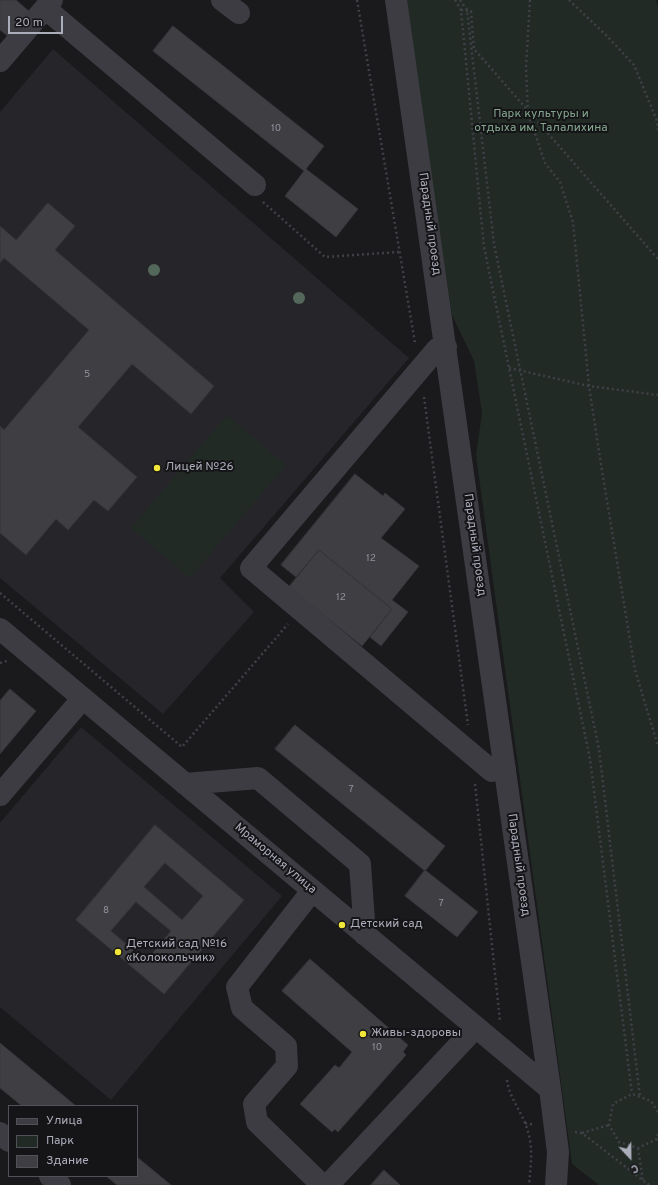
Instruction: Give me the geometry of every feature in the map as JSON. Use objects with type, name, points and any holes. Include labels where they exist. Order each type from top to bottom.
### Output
[{"type":"street","points":[[222,0],[239,13]]},
{"type":"street","name":"Парадный проезд","points":[[396,0],[558,1152]]},
{"type":"street","points":[[0,61],[48,4],[255,185]]},
{"type":"street","points":[[446,347],[437,349],[251,568],[492,771],[505,769]]},
{"type":"street","name":"Мраморная улица","points":[[0,629],[550,1089]]},
{"type":"street","points":[[0,795],[82,698]]},
{"type":"street","points":[[185,784],[258,778],[360,864],[365,934]]},
{"type":"street","points":[[312,891],[237,987],[242,1008],[286,1046],[287,1066],[254,1104],[257,1122],[322,1185]]},
{"type":"street","points":[[328,1185],[476,1027]]},
{"type":"street","points":[[0,1133],[8,1140]]},
{"type":"street","points":[[556,1185],[558,1152]]},
{"type":"street","points":[[558,1152],[571,1185]]},
{"type":"street","points":[[51,1177],[60,1185]]},
{"type":"path","points":[[357,0],[398,252],[420,369],[472,754],[508,1090],[525,1124],[532,1150],[529,1185]]},
{"type":"path","points":[[455,0],[461,10],[484,247],[590,759],[632,1094]]},
{"type":"path","points":[[460,0],[467,10],[471,11],[473,49],[494,244],[599,749],[640,1097]]},
{"type":"path","points":[[530,0],[526,67],[528,113],[545,163],[560,182],[573,222],[589,386],[635,670],[658,746]]},
{"type":"path","points":[[569,0],[607,36],[634,66],[657,121],[658,130]]},
{"type":"path","points":[[461,10],[467,10]]},
{"type":"path","points":[[465,48],[473,49],[658,259]]},
{"type":"path","points":[[255,185],[264,205],[325,257],[398,252]]},
{"type":"path","points":[[510,368],[589,386],[658,395]]},
{"type":"path","points":[[0,593],[182,747],[300,609]]},
{"type":"path","points":[[0,663],[8,661]]},
{"type":"path","points":[[658,1112],[651,1101],[632,1094],[613,1104],[609,1125],[619,1142],[638,1148],[657,1139],[658,1134]]},
{"type":"path","points":[[525,1124],[582,1133],[609,1125]]},
{"type":"path","points":[[582,1133],[649,1185]]},
{"type":"path","points":[[638,1148],[643,1181]]},
{"type":"shaded area","name":"Лицей №26","points":[[53,49],[409,358],[220,578],[254,612],[163,714],[0,578],[0,112]]},
{"type":"shaded area","name":"Детский сад №16 «Колокольчик»","points":[[81,727],[282,896],[111,1100],[0,1007],[0,823]]},
{"type":"green space","name":"Парк культуры и отдыха им. Талалихина","points":[[404,0],[656,0],[658,6],[658,1185],[599,1185],[572,1164],[476,455],[482,413],[474,361],[452,315]]},
{"type":"green space","points":[[227,415],[286,465],[190,578],[131,528]]},
{"type":"building","points":[[0,0],[16,0],[30,12],[9,37],[0,30]]},
{"type":"building","points":[[173,26],[324,146],[306,169],[358,209],[336,237],[285,196],[304,171],[153,51]]},
{"type":"building","points":[[48,203],[75,226],[55,250],[214,386],[191,414],[132,364],[78,427],[137,477],[108,511],[94,500],[68,530],[56,519],[26,555],[0,533],[0,426],[4,430],[89,330],[4,258],[0,263],[0,226],[16,240]]},
{"type":"building","points":[[355,474],[383,496],[385,493],[405,509],[381,538],[419,566],[392,600],[408,612],[381,646],[370,637],[392,609],[319,550],[296,577],[281,565]]},
{"type":"building","points":[[319,550],[392,609],[362,646],[289,587]]},
{"type":"building","points":[[10,689],[36,711],[0,754],[0,701]]},
{"type":"building","points":[[295,725],[445,846],[425,871],[275,749]]},
{"type":"building","points":[[155,825],[244,900],[164,994],[76,920]],"holes":[[[165,863],[203,896],[182,920],[144,887]],[[136,902],[171,931],[146,961],[111,931]]]},
{"type":"building","points":[[425,870],[478,912],[457,937],[405,896]]},
{"type":"building","points":[[310,959],[408,1045],[403,1052],[406,1055],[338,1132],[335,1129],[332,1132],[300,1104],[335,1065],[339,1068],[352,1052],[282,991]]},
{"type":"building","points":[[0,1043],[75,1105],[21,1105],[0,1088]]},
{"type":"building","points":[[138,1158],[171,1185],[117,1185],[107,1177],[138,1177]]},
{"type":"building","points":[[384,1170],[400,1185],[371,1185]]},
{"type":"place","name":"Лицей №26","points":[[157,468]]},
{"type":"place","name":"Детский сад","points":[[342,925]]},
{"type":"place","name":"Детский сад №16 «Колокольчик»","points":[[118,952]]},
{"type":"place","name":"Живы-здоровы","points":[[363,1034]]}]
